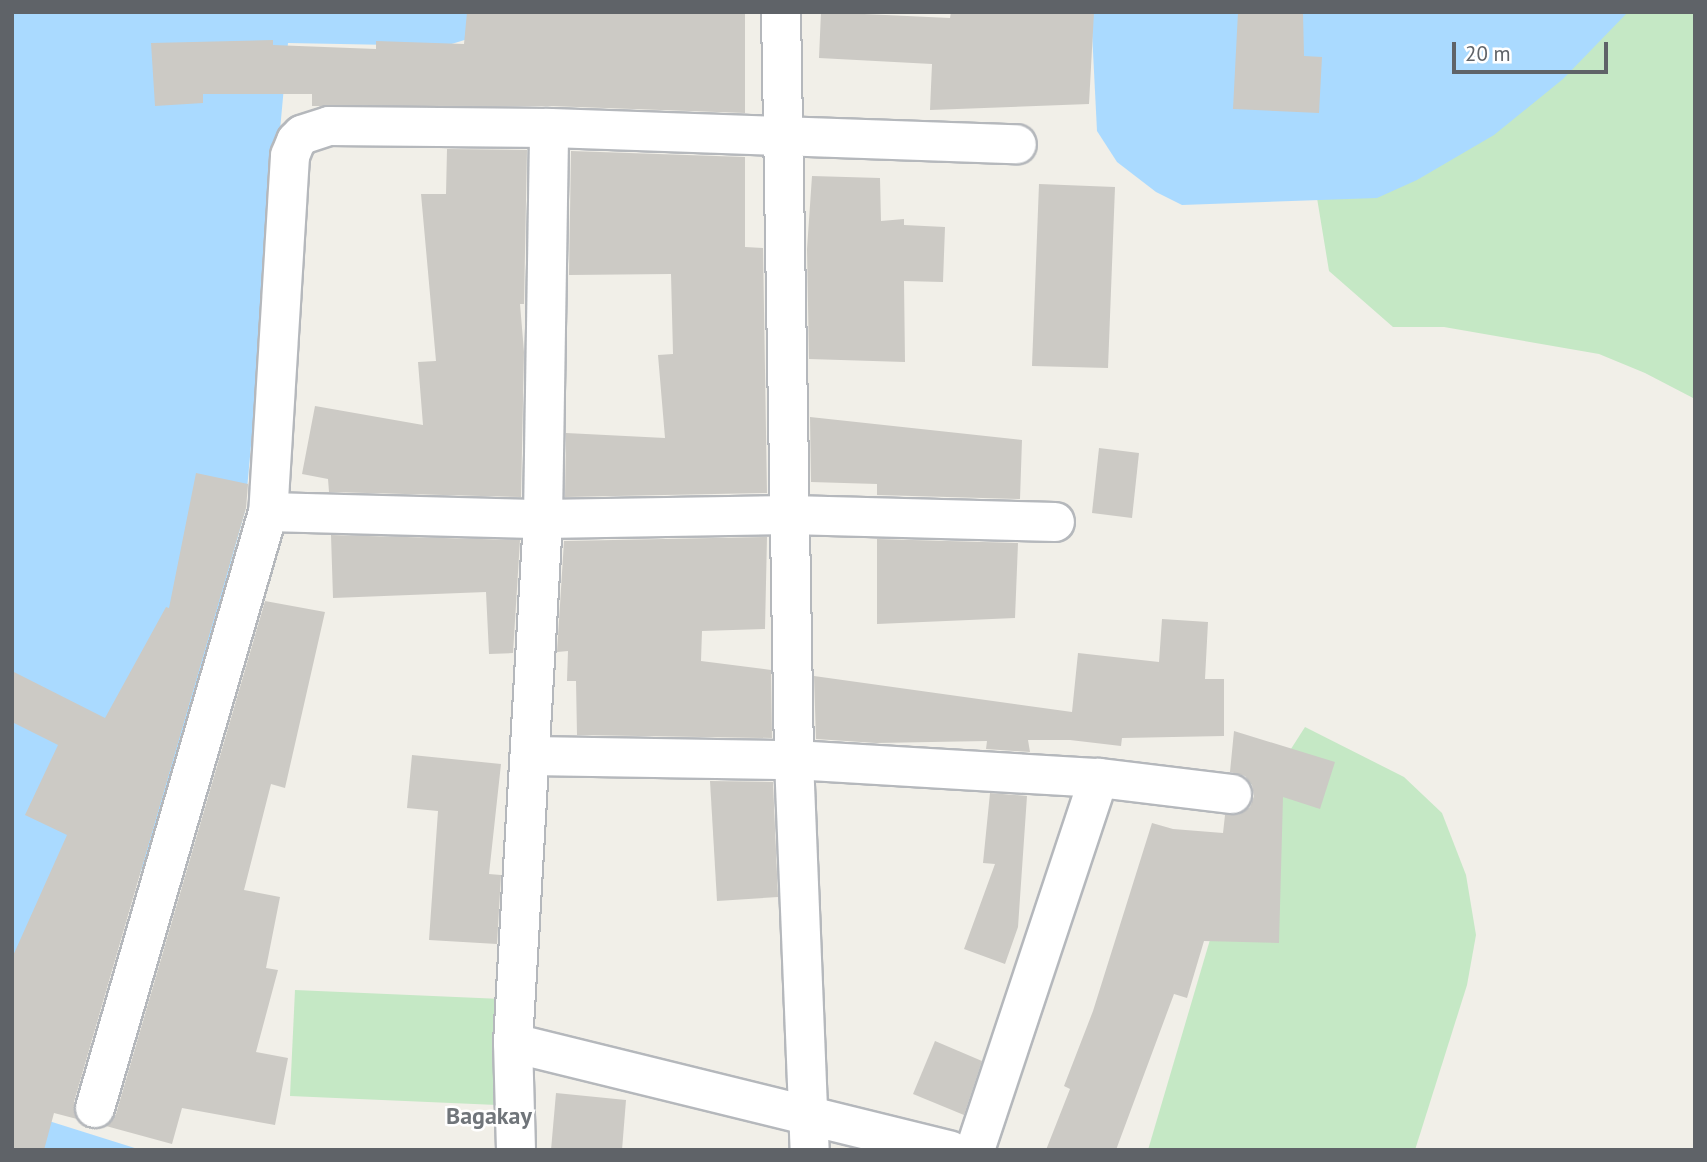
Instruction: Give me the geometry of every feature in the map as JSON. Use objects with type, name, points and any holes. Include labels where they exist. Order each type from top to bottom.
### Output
[{"type":"street","points":[[781,12],[794,760],[809,1133]]},
{"type":"street","points":[[95,1108],[268,512],[289,156],[302,135],[329,126],[549,128],[1017,144]]},
{"type":"street","points":[[516,1150],[513,1043],[543,519],[549,128]]},
{"type":"street","points":[[268,512],[543,519],[790,515],[1055,522]]},
{"type":"street","points":[[531,756],[794,760],[1099,778],[1232,794]]},
{"type":"street","points":[[975,1150],[1099,778]]},
{"type":"street","points":[[513,1043],[809,1133],[950,1150]]},
{"type":"green space","points":[[1296,12],[1695,12],[1695,399],[1645,373],[1599,354],[1444,327],[1393,327],[1329,271],[1317,198]]},
{"type":"green space","points":[[1305,727],[1404,777],[1442,813],[1466,875],[1476,935],[1467,985],[1415,1150],[1148,1150],[1245,821]]},
{"type":"green space","points":[[295,990],[502,999],[497,1105],[290,1096]]},
{"type":"water","points":[[12,12],[744,12],[546,15],[445,46],[288,43],[245,511],[156,837],[33,1116],[141,1150],[12,1150]]},
{"type":"water","points":[[1091,12],[1628,12],[1563,79],[1494,135],[1417,180],[1377,198],[1182,205],[1156,192],[1117,162],[1097,131]]},
{"type":"building","points":[[467,12],[745,12],[745,113],[549,106],[312,106],[312,94],[203,94],[203,103],[155,106],[151,43],[273,40],[273,45],[376,49],[376,41],[464,44]]},
{"type":"building","points":[[821,12],[950,18],[951,12],[1094,12],[1089,104],[930,110],[932,64],[819,58]]},
{"type":"building","points":[[1238,12],[1303,12],[1304,56],[1322,57],[1319,113],[1233,109]]},
{"type":"building","points":[[447,149],[527,150],[524,304],[520,304],[524,352],[521,497],[329,492],[328,479],[302,474],[315,406],[423,425],[418,362],[436,361],[421,194],[446,194]]},
{"type":"building","points":[[571,151],[745,157],[745,247],[763,248],[767,493],[565,497],[566,433],[665,438],[658,355],[673,354],[671,274],[569,275]]},
{"type":"building","points":[[812,176],[880,178],[881,221],[904,219],[904,225],[945,227],[943,282],[904,281],[905,362],[809,359],[807,249]]},
{"type":"building","points":[[1039,184],[1115,187],[1108,368],[1032,366]]},
{"type":"building","points":[[810,417],[1022,440],[1020,499],[877,495],[877,484],[811,482]]},
{"type":"building","points":[[1099,448],[1139,453],[1132,518],[1092,513]]},
{"type":"building","points":[[196,473],[248,484],[246,508],[74,1102],[77,1119],[54,1113],[44,1150],[12,1150],[12,958],[67,835],[25,815],[58,745],[12,722],[12,671],[105,718],[166,607],[169,608]]},
{"type":"building","points":[[331,535],[520,540],[513,653],[489,654],[486,592],[333,598]]},
{"type":"building","points":[[767,537],[765,629],[702,631],[701,661],[771,670],[772,738],[577,735],[576,681],[567,681],[568,651],[557,652],[564,541]]},
{"type":"building","points":[[877,539],[1018,543],[1015,618],[877,624]]},
{"type":"building","points":[[265,601],[325,612],[285,788],[271,784],[244,890],[280,897],[266,968],[278,970],[256,1052],[288,1058],[275,1125],[182,1108],[172,1144],[106,1126],[116,1114]]},
{"type":"building","points":[[1162,619],[1208,622],[1205,679],[1224,679],[1224,736],[1122,738],[1121,746],[1070,740],[1028,740],[1030,752],[986,749],[987,741],[876,743],[816,739],[814,676],[1072,712],[1078,653],[1159,662]]},
{"type":"building","points":[[1234,731],[1335,762],[1320,809],[1283,797],[1279,943],[1204,941],[1187,998],[1174,994],[1116,1150],[1046,1150],[1070,1089],[1064,1086],[1093,1011],[1152,823],[1173,829],[1223,833],[1225,815],[1240,814],[1250,807],[1254,796],[1252,785],[1245,776],[1230,772]]},
{"type":"building","points":[[412,755],[501,764],[489,874],[501,875],[497,944],[429,940],[438,811],[407,808]]},
{"type":"building","points":[[710,781],[773,782],[778,897],[717,901]]},
{"type":"building","points":[[990,793],[1027,796],[1018,927],[1005,964],[964,949],[995,864],[983,863]]},
{"type":"building","points":[[935,1041],[982,1061],[964,1115],[913,1094]]},
{"type":"building","points":[[556,1093],[626,1100],[622,1150],[551,1150]]},
{"type":"district","name":"Bagakay","points":[[489,1116]]}]
